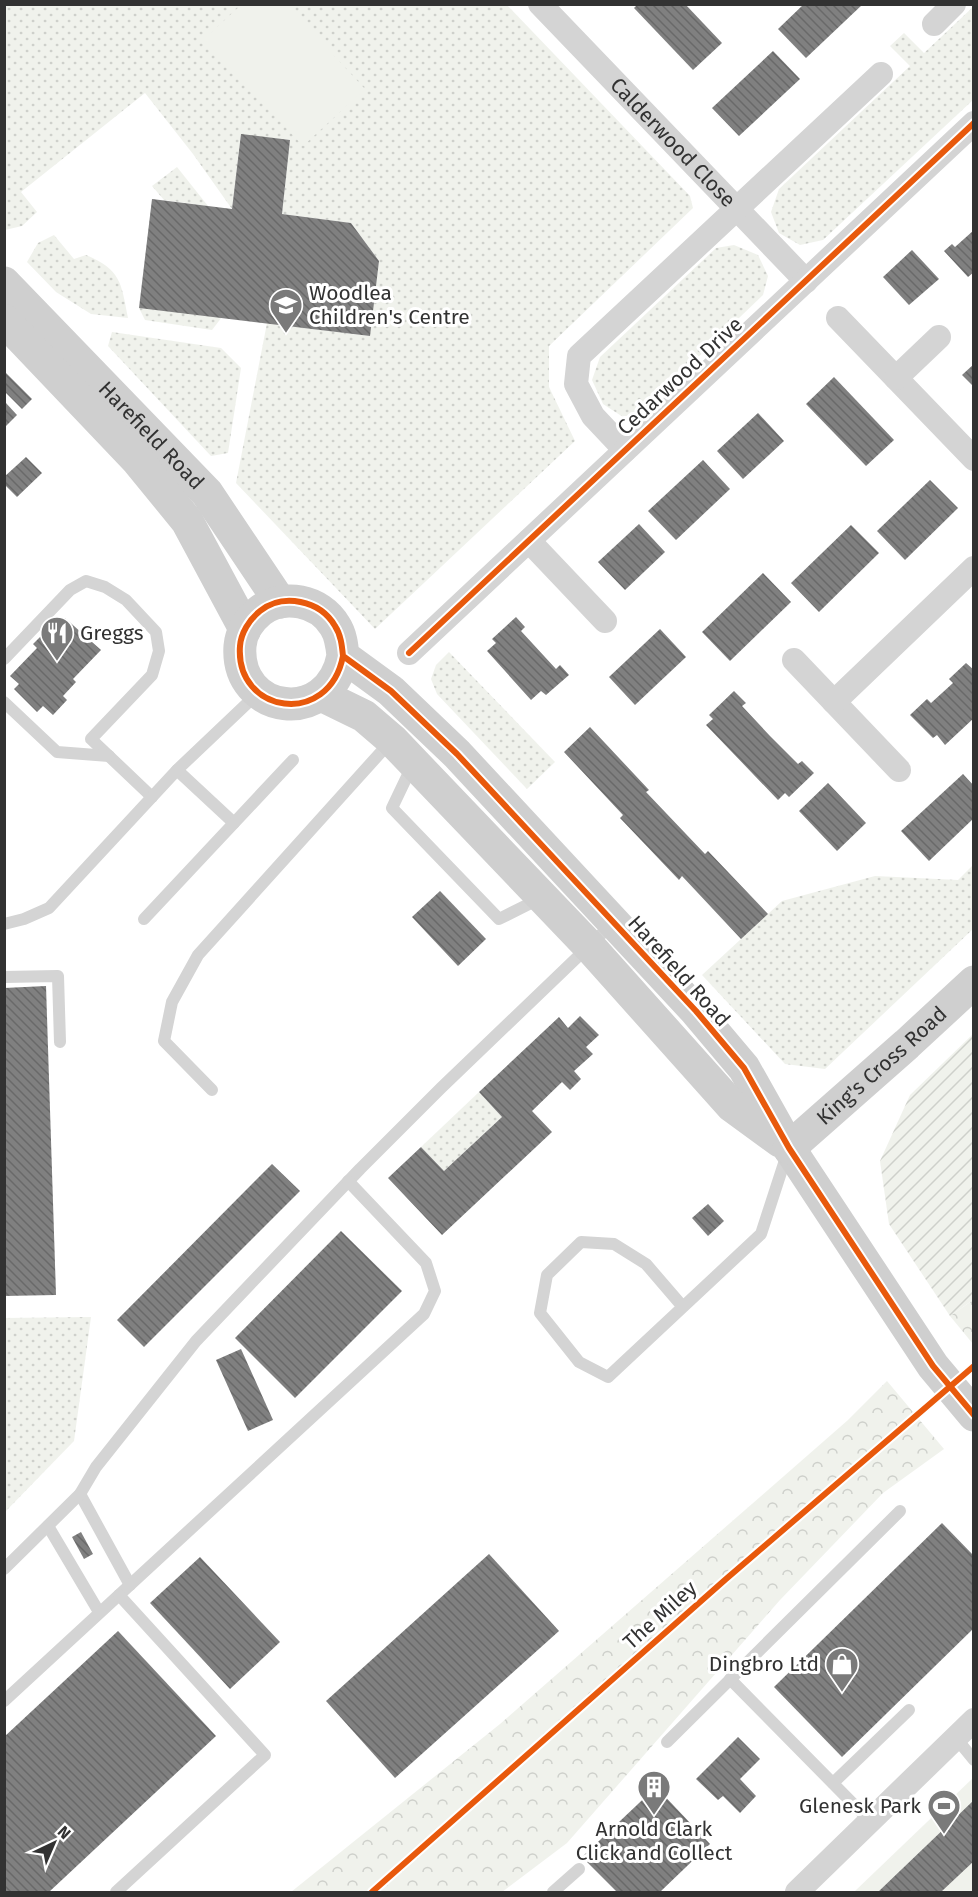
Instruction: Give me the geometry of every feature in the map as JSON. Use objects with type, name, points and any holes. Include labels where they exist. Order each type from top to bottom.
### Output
[{"type":"street","name":"Calderwood Close","points":[[540,4],[806,281]]},
{"type":"street","points":[[934,24],[954,4]]},
{"type":"street","name":"Cedarwood Drive","points":[[626,450],[593,416],[576,384],[579,356],[881,74]]},
{"type":"street","name":"Cedarwood Drive","points":[[409,653],[974,123]]},
{"type":"street","name":"Harefield Road","points":[[4,283],[207,493],[280,602]]},
{"type":"street","points":[[838,318],[974,459]]},
{"type":"street","name":"Harefield Road","points":[[4,320],[138,461],[187,520],[245,629]]},
{"type":"street","points":[[896,378],[939,337]]},
{"type":"street","points":[[529,541],[604,621]]},
{"type":"street","points":[[834,702],[974,568]]},
{"type":"street","points":[[296,601],[312,605],[325,613],[335,626],[341,640],[343,656],[336,678],[321,695],[306,702],[289,704],[273,701],[259,692],[242,670],[240,642],[245,629],[259,612],[280,602],[296,601]]},
{"type":"street","name":"Harefield Road","points":[[343,656],[391,692],[457,754],[696,1011],[744,1068],[789,1148],[911,1333],[933,1366],[974,1415]]},
{"type":"street","points":[[794,660],[899,770]]},
{"type":"street","name":"Harefield Road","points":[[321,695],[364,716],[403,752],[589,946],[732,1106],[789,1148]]},
{"type":"street","name":"King's Cross Road","points":[[789,1148],[908,1044],[974,982]]},
{"type":"street","points":[[797,1893],[974,1720]]},
{"type":"lane","points":[[4,659],[70,590],[86,581],[105,586],[126,600],[156,632],[159,651],[152,675],[91,739],[152,797]]},
{"type":"lane","points":[[4,924],[24,919],[49,908],[177,770],[259,692]]},
{"type":"lane","points":[[4,702],[57,752],[109,756]]},
{"type":"lane","points":[[403,752],[393,808],[499,919],[542,897]]},
{"type":"lane","points":[[212,1090],[164,1041],[172,1002],[198,955],[403,752]]},
{"type":"lane","points":[[144,919],[294,760]]},
{"type":"lane","points":[[177,770],[234,823]]},
{"type":"lane","points":[[4,1569],[80,1494],[96,1467],[196,1341],[348,1181],[613,923]]},
{"type":"lane","points":[[4,977],[58,976],[60,1042]]},
{"type":"lane","points":[[683,1307],[646,1264],[614,1244],[581,1242],[547,1275],[540,1313],[579,1362],[608,1377],[683,1307],[761,1234],[789,1148]]},
{"type":"lane","points":[[4,1701],[424,1314],[435,1291],[426,1263],[348,1181]]},
{"type":"lane","points":[[80,1494],[130,1585]]},
{"type":"lane","points":[[667,1742],[900,1511]]},
{"type":"lane","points":[[48,1526],[99,1612]]},
{"type":"lane","points":[[116,1893],[265,1755],[118,1595]]},
{"type":"lane","points":[[730,1679],[870,1821]]},
{"type":"lane","points":[[833,1783],[909,1710]]},
{"type":"lane","points":[[956,1738],[974,1760]]},
{"type":"lane","points":[[553,1893],[579,1869]]},
{"type":"green space","points":[[4,5],[507,5],[690,196],[693,208],[549,346],[549,387],[575,441],[375,629],[236,483],[267,323],[369,336],[379,261],[351,223],[282,214],[290,140],[241,135],[232,209],[145,93],[21,192],[37,212],[22,226],[5,230]]},
{"type":"green space","points":[[241,5],[287,5],[365,89],[303,146],[204,39]]},
{"type":"green space","points":[[973,7],[973,100],[823,240],[800,245],[779,233],[771,212],[779,189],[910,66],[890,46],[904,33],[924,53]]},
{"type":"green space","points":[[177,167],[208,206],[164,200],[152,186]]},
{"type":"green space","points":[[54,235],[74,259],[86,255],[113,272],[121,286],[128,318],[91,314],[56,292],[27,262],[38,243]]},
{"type":"green space","points":[[734,245],[758,255],[768,276],[763,295],[642,411],[623,417],[603,404],[592,380],[600,357],[716,248]]},
{"type":"green space","points":[[139,308],[222,317],[212,330],[145,320]]},
{"type":"green space","points":[[112,332],[221,348],[241,368],[228,453],[211,456],[108,346]]},
{"type":"green space","points":[[449,652],[555,762],[527,789],[437,694],[431,679],[436,665]]},
{"type":"green space","points":[[973,865],[973,929],[825,1069],[785,1064],[702,975],[782,901],[875,876],[958,880]]},
{"type":"green space","points":[[973,1034],[973,1300],[950,1316],[889,1224],[880,1161],[910,1095]]},
{"type":"green space","points":[[479,1092],[502,1117],[444,1171],[421,1147]]},
{"type":"green space","points":[[973,1300],[973,1344],[950,1316]]},
{"type":"green space","points":[[91,1317],[74,1441],[5,1512],[5,1318]]},
{"type":"green space","points":[[887,1381],[944,1449],[883,1493],[780,1600],[567,1843],[502,1892],[291,1892],[500,1724],[848,1420]]},
{"type":"green space","name":"Glenesk Park","points":[[973,1778],[973,1892],[854,1892]]},
{"type":"building","points":[[638,4],[685,4],[722,43],[693,70],[634,8]]},
{"type":"building","points":[[804,4],[863,4],[806,58],[778,29]]},
{"type":"building","points":[[773,51],[800,79],[739,136],[712,108]]},
{"type":"building","points":[[241,134],[290,140],[282,214],[351,223],[379,261],[370,336],[139,308],[152,199],[232,209]]},
{"type":"building","points":[[974,230],[974,272],[968,277],[944,251],[952,244],[955,247]]},
{"type":"building","points":[[912,250],[939,279],[909,305],[883,277]]},
{"type":"building","points":[[974,364],[974,387],[962,375]]},
{"type":"building","points":[[4,371],[32,399],[22,409],[4,391]]},
{"type":"building","points":[[834,377],[894,440],[866,466],[806,404]]},
{"type":"building","points":[[5,402],[17,415],[5,427]]},
{"type":"building","points":[[758,413],[784,441],[743,479],[717,451]]},
{"type":"building","points":[[26,457],[42,473],[17,497],[4,484],[4,477]]},
{"type":"building","points":[[703,460],[730,489],[676,540],[648,511]]},
{"type":"building","points":[[930,480],[958,508],[905,560],[877,531]]},
{"type":"building","points":[[639,524],[665,552],[625,590],[598,562]]},
{"type":"building","points":[[851,525],[879,553],[819,612],[791,583]]},
{"type":"building","points":[[763,573],[791,602],[730,661],[702,632]]},
{"type":"building","points":[[516,617],[525,627],[521,631],[556,669],[560,665],[569,675],[546,695],[541,691],[531,700],[487,651],[496,643],[492,639]]},
{"type":"building","name":"Greggs","points":[[65,618],[101,650],[73,679],[76,682],[63,696],[67,700],[53,715],[43,706],[37,712],[14,689],[19,684],[10,676],[37,648],[33,644],[42,635],[45,638]]},
{"type":"building","points":[[660,629],[686,657],[635,705],[609,677]]},
{"type":"building","points":[[966,663],[974,670],[974,718],[945,745],[937,735],[933,738],[910,715],[927,699],[931,703],[953,683],[949,679]]},
{"type":"building","points":[[734,691],[746,703],[742,706],[770,736],[798,764],[802,761],[814,773],[789,797],[785,793],[778,800],[706,725],[713,719],[709,715]]},
{"type":"building","points":[[590,727],[649,790],[646,792],[705,854],[708,851],[768,914],[741,939],[682,876],[679,880],[620,818],[623,815],[564,752]]},
{"type":"building","points":[[963,774],[974,786],[974,818],[929,861],[901,831]]},
{"type":"building","points":[[828,783],[866,823],[837,851],[799,811]]},
{"type":"building","points":[[440,891],[486,939],[458,966],[412,917]]},
{"type":"building","points":[[46,986],[56,1295],[4,1296],[4,988]]},
{"type":"building","points":[[580,1016],[599,1035],[586,1047],[593,1054],[574,1071],[581,1079],[570,1090],[562,1082],[532,1111],[552,1132],[442,1235],[388,1178],[421,1147],[444,1171],[502,1117],[479,1092],[559,1017],[568,1028]]},
{"type":"building","points":[[272,1164],[300,1191],[144,1347],[117,1320]]},
{"type":"building","points":[[708,1204],[724,1221],[708,1236],[692,1218]]},
{"type":"building","points":[[341,1231],[402,1291],[295,1398],[235,1338]]},
{"type":"building","points":[[241,1349],[273,1420],[248,1431],[216,1360]]},
{"type":"building","points":[[942,1523],[974,1556],[974,1628],[842,1757],[774,1687]]},
{"type":"building","points":[[81,1532],[93,1554],[84,1559],[72,1537]]},
{"type":"building","points":[[489,1554],[559,1631],[395,1778],[326,1701]]},
{"type":"building","points":[[200,1557],[280,1642],[230,1689],[150,1603]]},
{"type":"building","points":[[118,1631],[216,1736],[49,1892],[4,1892],[4,1737]]},
{"type":"building","points":[[738,1737],[760,1759],[740,1779],[756,1796],[740,1813],[723,1796],[718,1800],[696,1779]]},
{"type":"building","name":"Arnold Clark Click and Collect","points":[[656,1787],[710,1844],[660,1892],[617,1892],[582,1857]]},
{"type":"building","points":[[974,1800],[974,1861],[942,1891],[944,1892],[878,1892]]},
{"type":"cycle path","points":[[409,653],[974,123]]},
{"type":"cycle path","points":[[343,656],[334,679],[320,694],[303,702],[284,703],[267,698],[252,686],[242,669],[240,646],[246,627],[252,618],[269,605],[279,602],[300,602],[311,605],[328,617],[339,633],[343,656],[391,691],[457,754],[696,1011],[744,1068],[789,1148],[933,1366],[974,1415]]},
{"type":"cycle path","name":"The Miley","points":[[372,1892],[726,1579],[974,1366]]},
{"type":"place","name":"Woodlea Children's Centre","points":[[286,334]]},
{"type":"place","name":"Greggs","points":[[57,662]]},
{"type":"place","name":"Dingbro Ltd","points":[[842,1693]]},
{"type":"place","name":"Arnold Clark Click and Collect","points":[[654,1816]]},
{"type":"place","name":"Glenesk Park","points":[[944,1835]]}]
